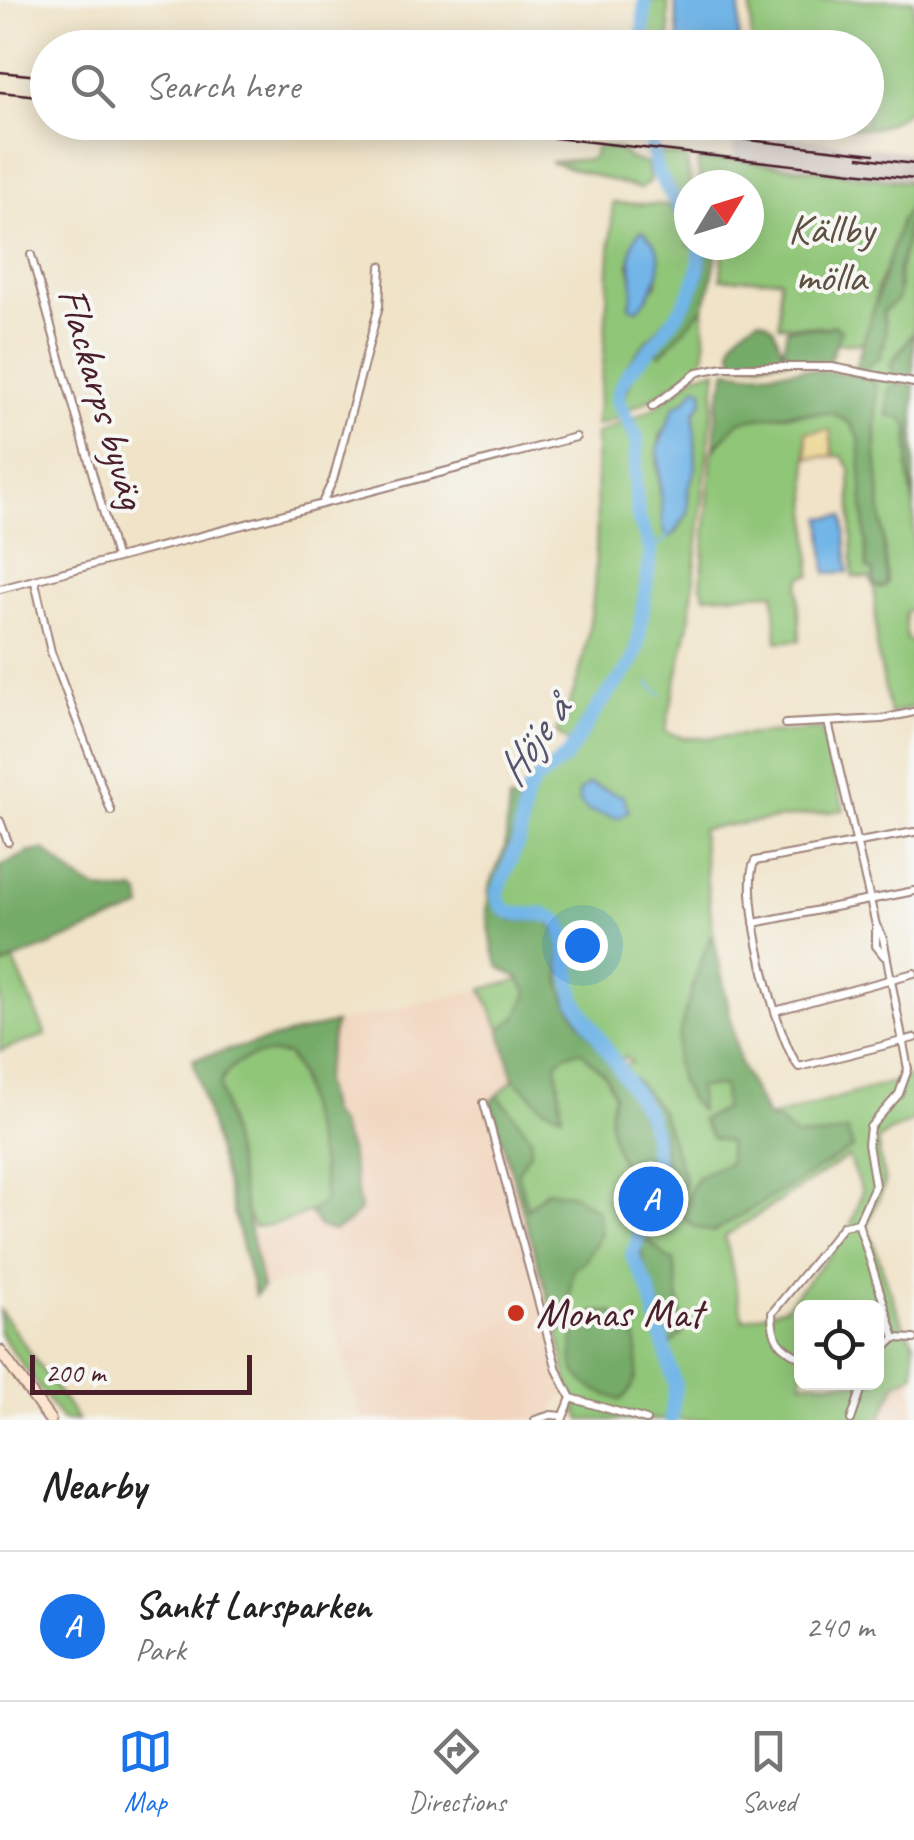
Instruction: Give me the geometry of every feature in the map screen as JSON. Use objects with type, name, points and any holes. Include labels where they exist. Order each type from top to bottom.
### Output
[{"type":"main road","points":[[0,1351],[50,1420]]},
{"type":"street","name":"Flackarps byväg","points":[[31,255],[116,557]]},
{"type":"street","points":[[322,502],[334,480],[378,306],[381,266]]},
{"type":"street","points":[[652,407],[698,372],[722,366],[832,367],[914,383]]},
{"type":"street","name":"Flackarps byväg","points":[[0,589],[576,437]]},
{"type":"street","points":[[35,582],[52,652],[111,811]]},
{"type":"street","points":[[784,724],[882,719],[914,712]]},
{"type":"street","points":[[828,722],[876,925],[883,938],[904,1040],[908,1077],[899,1094],[870,1127],[868,1144],[876,1180],[858,1223],[895,1338]]},
{"type":"street","points":[[0,821],[8,842]]},
{"type":"street","points":[[914,832],[755,861],[750,874],[754,923],[775,1011],[798,1067],[914,1038]]},
{"type":"street","points":[[754,923],[914,891]]},
{"type":"street","points":[[775,1011],[914,973]]},
{"type":"street","points":[[484,1103],[557,1370],[571,1398],[645,1420]]},
{"type":"street","points":[[794,1353],[778,1343],[772,1313],[843,1226],[858,1223]]},
{"type":"street","points":[[884,1348],[895,1338],[914,1340]]},
{"type":"street","points":[[851,1420],[861,1390]]},
{"type":"street","points":[[534,1420],[551,1415],[562,1418],[571,1398]]},
{"type":"shaded area","points":[[733,140],[817,140],[914,153],[914,183],[734,160]]},
{"type":"shaded area","points":[[482,989],[500,1029],[514,1079],[569,1390],[552,1409],[556,1420],[361,1420],[320,1274],[262,1288],[250,1235],[312,1217],[319,1227],[352,1170],[350,1152],[330,1114],[323,1081],[335,1023]]},
{"type":"shaded area","points":[[914,1375],[914,1420],[880,1420],[896,1384]]},
{"type":"green space","points":[[650,0],[668,0],[669,30],[649,30]]},
{"type":"green space","points":[[751,0],[914,0],[914,105],[884,125],[884,30],[751,30]]},
{"type":"green space","points":[[595,147],[618,149],[647,164],[650,181],[640,189],[550,162],[589,159],[594,156]]},
{"type":"green space","points":[[661,153],[686,157],[688,170],[674,170],[674,194],[657,160]]},
{"type":"green space","name":"Källby mölla","points":[[734,160],[914,183],[914,202],[877,289],[870,343],[826,343],[827,327],[779,325],[780,279],[721,279],[722,260],[764,260],[764,170],[698,170],[697,161]]},
{"type":"green space","points":[[914,202],[914,226],[907,226],[898,271],[898,300],[883,311],[886,332],[880,358],[862,370],[855,368],[901,220]]},
{"type":"green space","points":[[613,203],[668,205],[674,212],[674,260],[696,260],[695,271],[685,294],[622,375],[616,396],[619,418],[595,426],[603,367]],"holes":[[[645,232],[658,265],[657,285],[629,306],[635,294],[629,263]]]},
{"type":"green space","points":[[907,225],[914,226],[914,332],[893,360],[902,379],[889,389],[909,428],[914,608],[905,612],[907,640],[914,642],[914,707],[890,714],[877,650],[874,588],[870,578],[853,577],[850,468],[842,456],[833,456],[830,430],[806,432],[811,575],[802,577],[798,587],[800,640],[777,642],[774,593],[705,596],[701,586],[712,453],[740,421],[761,416],[832,413],[850,423],[859,437],[875,586],[880,589],[887,583],[876,451],[876,384],[849,372],[855,368],[862,370],[884,345],[883,310],[900,288]]},
{"type":"green space","points":[[706,260],[716,260],[703,308],[661,355],[657,351],[660,342],[693,297]]},
{"type":"green space","points":[[703,308],[706,345],[700,362],[656,395],[626,409],[623,399],[636,370],[657,351],[661,354]]},
{"type":"green space","points":[[758,319],[771,325],[788,360],[737,364],[732,343]]},
{"type":"green space","points":[[835,325],[841,330],[830,360],[801,362],[783,349],[787,329]]},
{"type":"green space","points":[[914,332],[914,381],[896,376],[890,366]]},
{"type":"green space","points":[[805,369],[868,376],[876,384],[885,587],[875,586],[873,570],[867,569],[859,438],[850,423],[832,413],[790,413],[740,421],[714,448],[717,405],[727,370],[749,373]]},
{"type":"green space","points":[[717,370],[689,623],[665,732],[703,738],[821,729],[844,810],[701,829],[713,933],[709,939],[740,1064],[768,1118],[914,1076],[914,1121],[877,1141],[885,1184],[867,1225],[901,1321],[914,1342],[914,1374],[896,1384],[880,1420],[581,1420],[569,1390],[558,1331],[491,1102],[514,1079],[500,1029],[482,989],[562,970],[569,1002],[616,1067],[632,1062],[625,1057],[618,1062],[585,1012],[572,979],[571,940],[566,925],[554,914],[512,909],[501,894],[522,840],[536,785],[570,757],[571,743],[556,733],[571,699],[590,626],[596,548],[596,434],[653,409],[697,374]],"holes":[[[703,390],[703,400],[694,414],[696,468],[688,489],[688,512],[676,533],[665,533],[657,462],[660,435]],[[848,1157],[862,1192],[848,1234],[784,1308],[743,1320],[725,1236]]]},
{"type":"green space","points":[[898,384],[914,385],[914,508],[908,469],[909,428],[903,419],[888,416],[889,389]]},
{"type":"green space","points":[[509,800],[518,802],[521,813],[492,894],[500,913],[511,920],[548,921],[555,930],[566,999],[627,1087],[645,1123],[651,1164],[648,1187],[630,1180],[625,1170],[610,1128],[614,1095],[605,1075],[581,1051],[556,1062],[562,1115],[544,1108],[514,1079],[500,1029],[516,1018],[528,994],[519,978],[499,967],[487,913],[489,888],[505,848]]},
{"type":"green space","points":[[44,850],[95,888],[135,890],[140,894],[142,908],[0,966],[0,866]]},
{"type":"green space","points":[[713,933],[740,1064],[767,1118],[779,1121],[795,1136],[847,1131],[853,1148],[713,1232],[695,1227],[683,1218],[695,1181],[729,1163],[728,1142],[712,1138],[701,1120],[724,1109],[723,1086],[698,1087],[700,1111],[684,1089],[676,1062],[690,997]]},
{"type":"green space","points":[[14,961],[46,1035],[0,1051],[0,967]]},
{"type":"green space","points":[[335,1023],[323,1081],[330,1114],[350,1152],[360,1210],[348,1223],[333,1231],[319,1227],[310,1213],[324,1202],[322,1172],[300,1080],[288,1055],[256,1055],[238,1062],[220,1086],[262,1288],[255,1296],[193,1059]]},
{"type":"green space","points":[[266,1052],[287,1055],[297,1071],[320,1162],[325,1202],[292,1219],[254,1227],[244,1208],[220,1086],[232,1067]]},
{"type":"green space","points":[[634,1078],[661,1111],[685,1179],[672,1232],[645,1231],[661,1185],[663,1142],[647,1104],[631,1080]]},
{"type":"green space","points":[[498,1095],[531,1137],[531,1150],[518,1172],[527,1209],[547,1190],[574,1195],[598,1211],[601,1234],[584,1263],[574,1268],[562,1330],[558,1331],[491,1102]]},
{"type":"green space","points":[[643,1240],[649,1240],[674,1260],[683,1333],[669,1346],[641,1257]]},
{"type":"green space","points":[[0,1310],[78,1420],[62,1420],[0,1333]]},
{"type":"green space","points":[[596,1312],[612,1312],[635,1331],[636,1378],[620,1400],[582,1381],[573,1365],[577,1323]]},
{"type":"sand","points":[[830,430],[833,456],[808,458],[806,432]]},
{"type":"water","points":[[675,0],[740,0],[739,30],[678,30]]},
{"type":"water","points":[[640,231],[656,246],[660,262],[652,288],[638,309],[629,306],[633,288],[632,249]]},
{"type":"water","points":[[697,386],[703,390],[703,400],[694,414],[696,468],[688,489],[688,513],[671,537],[665,533],[663,524],[658,448],[675,405],[685,401]]},
{"type":"water","points":[[844,516],[848,572],[826,573],[822,518]]},
{"type":"water","points":[[589,784],[623,796],[629,811],[618,818],[588,811],[579,801],[579,791]]},
{"type":"waterway","name":"Höje å","points":[[643,30],[645,0]]},
{"type":"waterway","name":"Höje å","points":[[650,140],[657,172],[674,199]]},
{"type":"waterway","name":"Höje å","points":[[671,1420],[675,1385],[648,1287],[632,1256],[657,1181],[648,1114],[575,1000],[558,921],[507,910],[497,894],[519,839],[526,796],[534,782],[567,756],[631,665],[637,650],[651,550],[638,517],[637,438],[617,400],[626,377],[686,301],[700,260]]},
{"type":"waterway","points":[[650,548],[668,535]]},
{"type":"waterway","points":[[648,683],[661,694]]},
{"type":"railway","points":[[0,72],[30,75]]},
{"type":"railway","points":[[0,92],[30,95]]},
{"type":"railway","points":[[573,140],[914,179]]},
{"type":"railway","points":[[749,140],[874,154]]},
{"type":"railway","points":[[859,157],[914,164]]},
{"type":"place","name":"Sankt Larsparken","points":[[651,1199]]},
{"type":"place","name":"Monas Mat","points":[[516,1313]]}]
